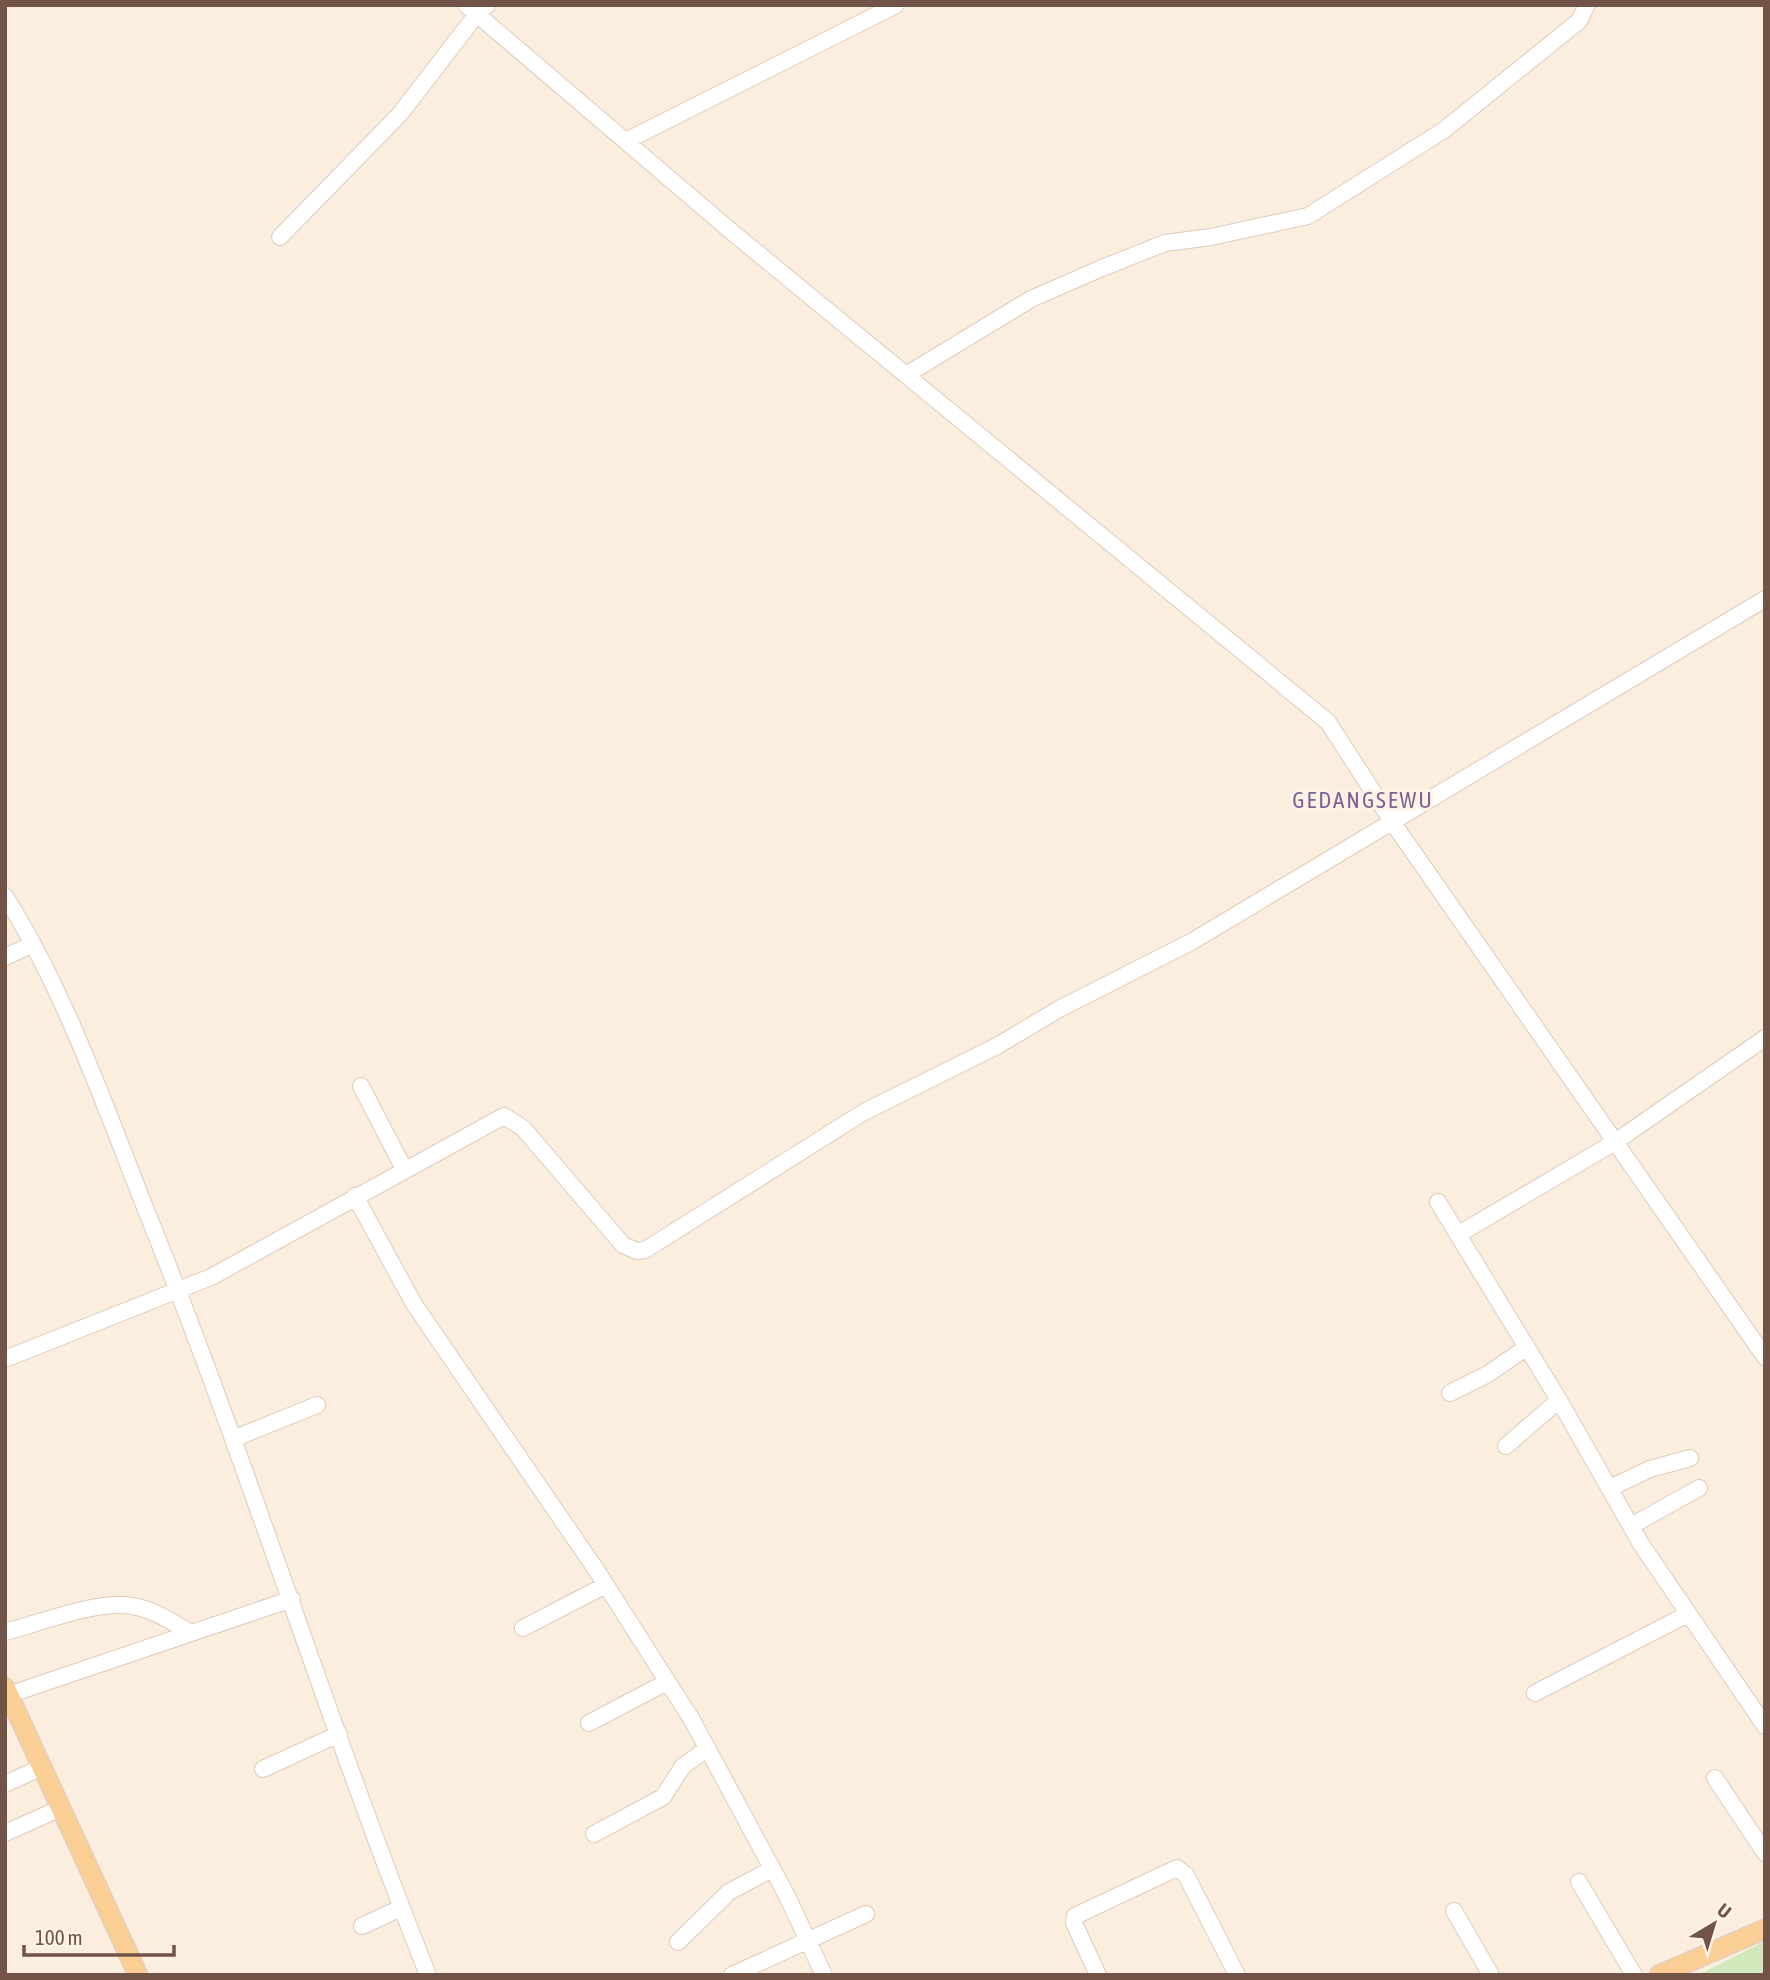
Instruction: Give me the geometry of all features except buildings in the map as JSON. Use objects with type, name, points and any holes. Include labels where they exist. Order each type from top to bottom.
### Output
[{"type":"main road","points":[[7,1691],[40,1768],[138,1975]]},
{"type":"main road","points":[[1659,1975],[1765,1929]]},
{"type":"street","points":[[626,141],[896,5]]},
{"type":"street","points":[[906,375],[1031,299],[1165,243],[1211,237],[1308,216],[1444,130],[1579,21],[1587,5]]},
{"type":"street","points":[[280,237],[400,114],[477,8],[626,141],[1328,722],[1393,823],[1765,1357]]},
{"type":"street","points":[[5,1359],[211,1277],[404,1168],[504,1116],[523,1128],[623,1245],[637,1251],[645,1250],[864,1112],[997,1046],[1059,1009],[1191,942],[1765,599]]},
{"type":"street","points":[[5,896],[33,944],[82,1048],[179,1291],[235,1438],[401,1908],[428,1975]]},
{"type":"street","points":[[5,957],[33,944]]},
{"type":"street","points":[[1459,1234],[1615,1142],[1765,1038]]},
{"type":"street","points":[[362,1086],[404,1168]]},
{"type":"street","points":[[355,1196],[414,1304],[606,1585],[667,1682],[772,1869],[824,1975]]},
{"type":"street","points":[[1438,1202],[1559,1400],[1631,1526],[1765,1726]]},
{"type":"street","points":[[1450,1393],[1488,1374],[1527,1347]]},
{"type":"street","points":[[1506,1446],[1559,1400]]},
{"type":"street","points":[[235,1438],[317,1405]]},
{"type":"street","points":[[1610,1488],[1650,1469],[1690,1458]]},
{"type":"street","points":[[1631,1526],[1699,1488]]},
{"type":"street","points":[[523,1628],[606,1585]]},
{"type":"street","points":[[7,1691],[292,1599]]},
{"type":"street","points":[[5,1632],[94,1609],[131,1605],[156,1613],[191,1633]]},
{"type":"street","points":[[1535,1693],[1688,1614]]},
{"type":"street","points":[[589,1723],[667,1682]]},
{"type":"street","points":[[263,1769],[339,1734]]},
{"type":"street","points":[[594,1834],[663,1797],[683,1766],[707,1749]]},
{"type":"street","points":[[5,1784],[40,1768]]},
{"type":"street","points":[[1715,1778],[1765,1853]]},
{"type":"street","points":[[5,1833],[59,1809]]},
{"type":"street","points":[[1098,1975],[1074,1923],[1075,1916],[1177,1868],[1186,1875],[1237,1975]]},
{"type":"street","points":[[678,1942],[729,1892],[772,1869]]},
{"type":"street","points":[[1579,1882],[1634,1975]]},
{"type":"street","points":[[362,1926],[401,1908]]},
{"type":"street","points":[[1454,1910],[1491,1975]]},
{"type":"street","points":[[732,1975],[866,1914]]},
{"type":"green space","points":[[1765,1941],[1765,1975],[1698,1975]]},
{"type":"district","name":"GEDANGSEWU","points":[[1363,800]]}]
